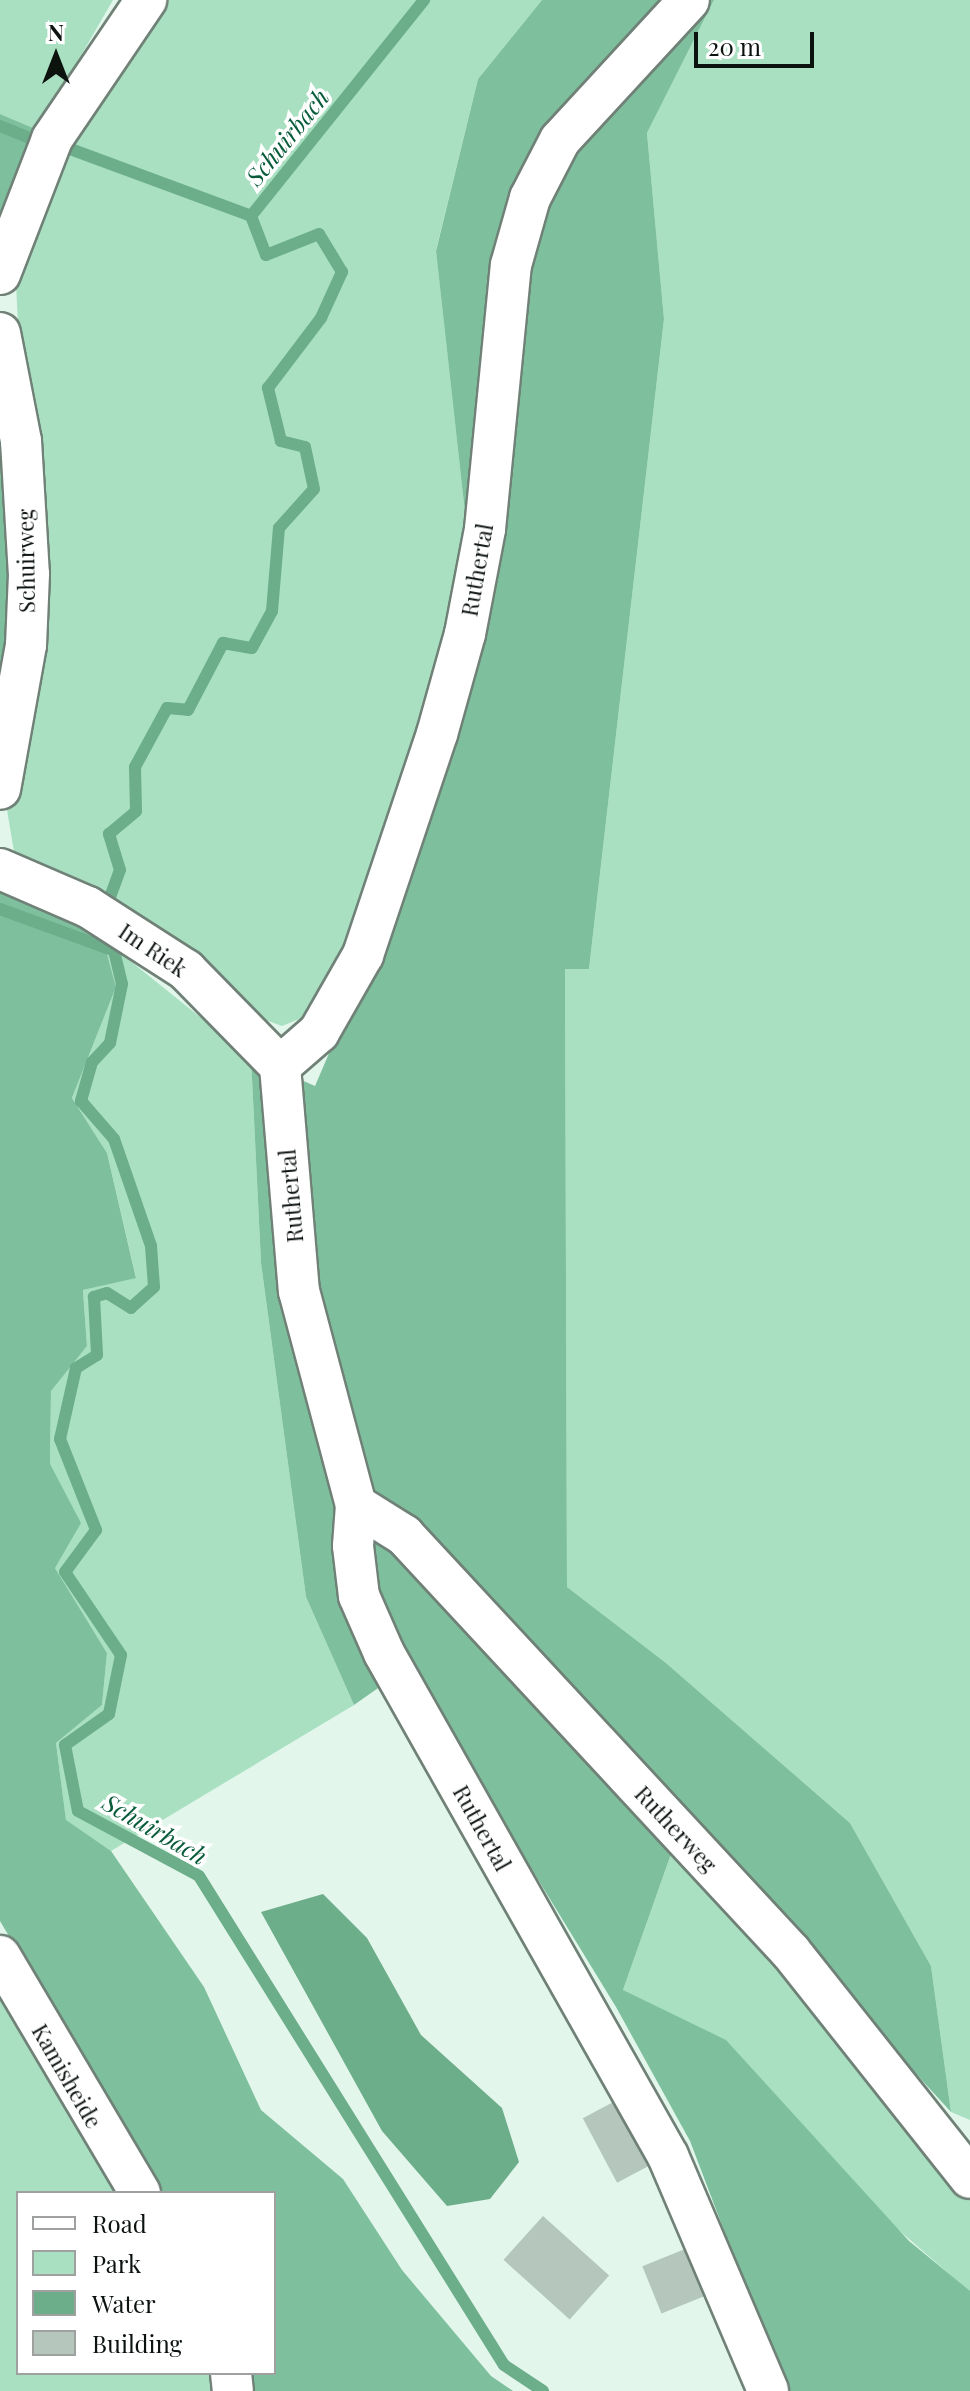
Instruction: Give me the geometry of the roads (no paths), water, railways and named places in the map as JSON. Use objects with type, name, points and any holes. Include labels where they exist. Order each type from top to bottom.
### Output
[{"type":"street","points":[[0,274],[52,139],[146,0]]},
{"type":"street","name":"Ruthertal","points":[[689,0],[560,140],[530,198],[511,265],[485,529],[465,634],[437,734],[363,955],[319,1032],[280,1066],[299,1291],[356,1505],[353,1546],[359,1596],[384,1653],[668,2156],[768,2391]]},
{"type":"street","name":"Schuirweg","points":[[0,333],[21,441],[29,574],[26,645],[0,789]]},
{"type":"street","name":"Im Riek","points":[[0,869],[88,907],[186,970],[280,1066]]},
{"type":"street","name":"Rutherweg","points":[[356,1505],[404,1535],[791,1952],[970,2178]]},
{"type":"street","name":"Kamisheide","points":[[0,1956],[139,2191]]},
{"type":"water","points":[[323,1894],[367,1938],[421,2035],[502,2108],[519,2162],[490,2199],[447,2206],[382,2131],[261,1912]]},
{"type":"waterway","name":"Schuirbach","points":[[109,900],[120,870],[109,834],[136,811],[135,767],[167,708],[188,710],[223,643],[252,648],[272,611],[279,528],[314,489],[305,447],[281,441],[268,388],[321,318],[342,272],[319,234],[266,255],[251,216],[424,0]]},
{"type":"waterway","points":[[0,126],[37,141]]},
{"type":"waterway","points":[[73,150],[251,216]]},
{"type":"waterway","points":[[0,909],[110,949]]},
{"type":"waterway","name":"Schuirbach","points":[[111,938],[122,984],[110,1043],[92,1062],[81,1101],[114,1139],[151,1246],[154,1287],[131,1308],[107,1293],[94,1297],[97,1355],[76,1368],[60,1439],[96,1530],[65,1572],[121,1655],[109,1714],[65,1745],[78,1811],[199,1876],[504,2365],[543,2391]]}]
